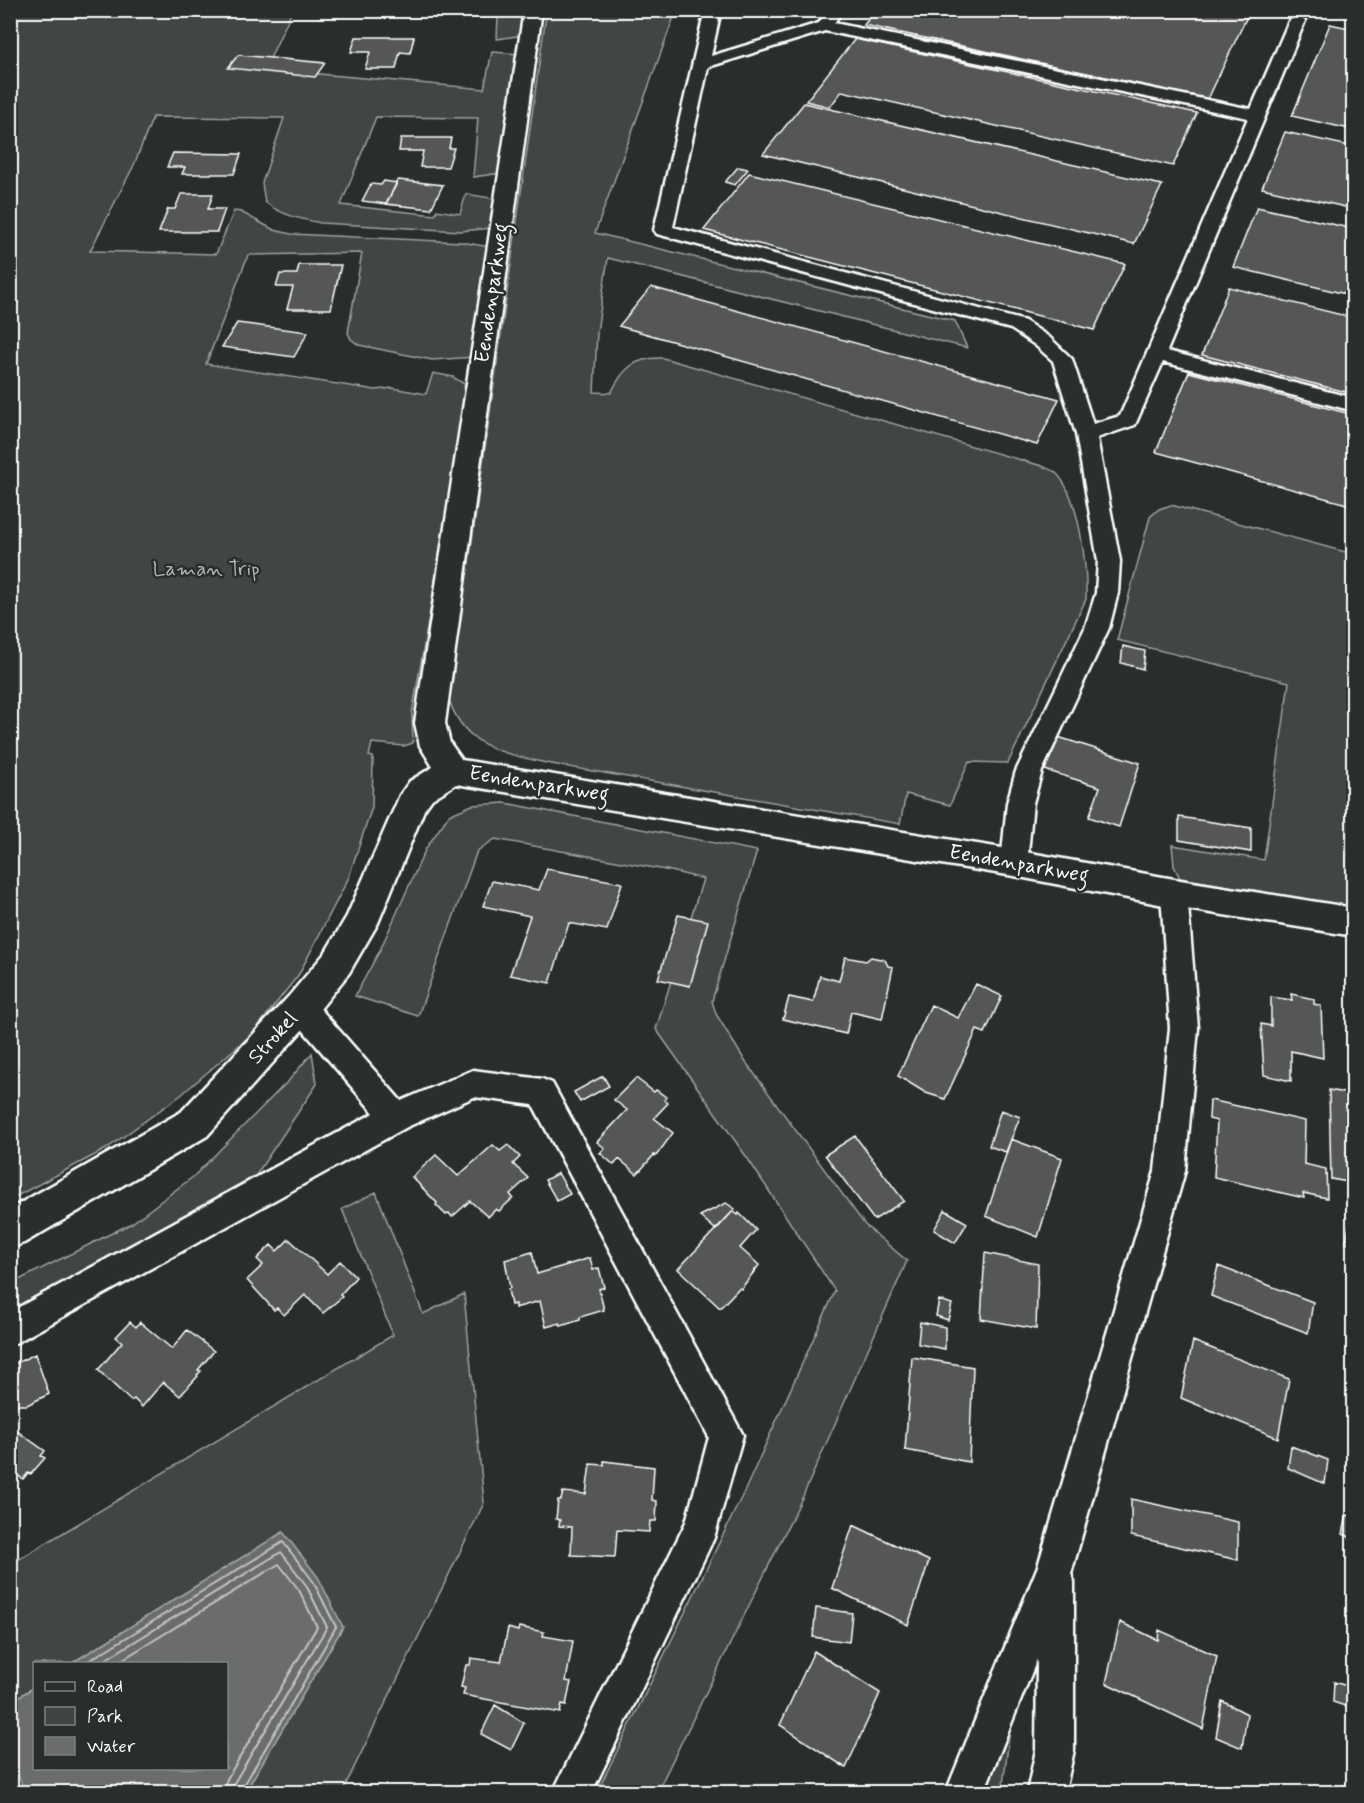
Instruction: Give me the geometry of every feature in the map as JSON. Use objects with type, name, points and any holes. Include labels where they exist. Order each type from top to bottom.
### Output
[{"type":"street","name":"Eendenparkweg","points":[[533,10],[430,723],[435,746],[452,771],[1014,863],[1174,893],[1353,922]]},
{"type":"street","name":"Strokel","points":[[10,1230],[194,1124],[301,1007],[337,963],[361,923],[411,804],[421,790],[452,771]]},
{"type":"lane","points":[[713,10],[663,230],[1018,325],[1042,340],[1062,359],[1086,434],[1109,561],[1107,593],[1097,628],[1029,771],[1020,803],[1014,863]]},
{"type":"lane","points":[[701,64],[830,18],[1257,115]]},
{"type":"lane","points":[[1086,434],[1128,420],[1297,21]]},
{"type":"lane","points":[[1156,354],[1353,405]]},
{"type":"lane","points":[[965,1792],[1056,1566],[1170,1170],[1184,1028],[1174,893]]},
{"type":"lane","points":[[301,1007],[396,1117]]},
{"type":"lane","points":[[10,1330],[396,1117],[473,1083],[542,1093],[726,1435],[702,1526],[572,1792]]},
{"type":"lane","points":[[1046,1792],[1055,1750],[1056,1566]]},
{"type":"green space","points":[[559,10],[638,10],[675,14],[595,233],[955,321],[967,348],[608,258],[597,332],[594,392],[611,393],[620,377],[631,366],[653,358],[663,358],[1042,466],[1055,472],[1071,497],[1083,551],[1086,599],[1008,763],[969,762],[950,805],[906,794],[900,824],[546,763],[512,755],[484,744],[472,736],[453,711],[447,693],[469,562],[546,15]]},
{"type":"green space","name":"Laman Trip","points":[[10,11],[292,11],[265,69],[484,89],[492,52],[520,54],[501,173],[473,177],[478,118],[376,117],[341,205],[435,215],[437,210],[460,214],[466,194],[497,199],[492,228],[461,231],[321,223],[291,216],[265,202],[262,183],[284,118],[153,117],[134,165],[90,251],[216,254],[234,211],[241,212],[274,230],[291,234],[461,242],[490,247],[474,357],[432,360],[359,345],[351,339],[348,333],[362,253],[248,255],[206,364],[376,390],[392,388],[426,394],[433,373],[453,377],[469,387],[412,714],[413,743],[404,746],[372,743],[369,756],[373,757],[372,807],[348,879],[299,974],[252,1034],[181,1095],[106,1149],[11,1199]]},
{"type":"green space","points":[[444,11],[527,11],[523,35],[497,39],[498,16]]},
{"type":"green space","points":[[1171,505],[1353,554],[1353,907],[1180,878],[1174,866],[1172,845],[1264,860],[1289,682],[1117,640],[1150,517],[1159,509]]},
{"type":"green space","points":[[505,803],[757,851],[712,1001],[716,1014],[745,1061],[865,1225],[907,1261],[803,1496],[657,1792],[597,1792],[745,1490],[835,1291],[748,1159],[656,1029],[703,879],[671,871],[495,839],[477,851],[418,1016],[355,996],[380,950],[426,848],[449,815],[472,805]]},
{"type":"green space","points":[[312,1053],[317,1084],[256,1175],[11,1312],[11,1284],[132,1223],[194,1176],[291,1078]]},
{"type":"green space","points":[[376,1192],[423,1314],[464,1294],[484,1503],[342,1792],[245,1792],[343,1627],[283,1532],[74,1662],[33,1662],[33,1688],[11,1702],[11,1564],[393,1335],[342,1209]]},
{"type":"green space","points":[[1015,1692],[1002,1792],[972,1792]]},
{"type":"water","points":[[283,1532],[318,1577],[343,1627],[245,1792],[25,1792],[11,1757],[11,1702],[33,1688],[33,1770],[228,1770],[228,1662],[74,1662]]},
{"type":"building","points":[[875,10],[1250,10],[1208,99],[864,25]]},
{"type":"building","points":[[1330,24],[1354,29],[1354,130],[1292,116]]},
{"type":"building","points":[[356,37],[414,37],[410,53],[400,52],[396,69],[365,69],[370,52],[351,52]]},
{"type":"building","points":[[855,39],[1197,113],[1173,166],[842,91],[830,107],[806,101]]},
{"type":"building","points":[[238,55],[325,63],[315,77],[228,68]]},
{"type":"building","points":[[804,103],[1162,185],[1134,244],[763,154]]},
{"type":"building","points":[[1285,132],[1354,147],[1354,209],[1262,188]]},
{"type":"building","points":[[401,138],[451,138],[449,148],[454,148],[448,167],[420,167],[423,151],[399,151]]},
{"type":"building","points":[[173,153],[241,154],[234,174],[182,174],[185,167],[167,167]]},
{"type":"building","points":[[738,167],[748,169],[735,185],[725,182]]},
{"type":"building","points":[[749,173],[1125,264],[1094,330],[704,230]]},
{"type":"building","points":[[398,180],[443,185],[431,209],[386,204]]},
{"type":"building","points":[[384,181],[397,183],[386,204],[362,201],[371,184],[381,185]]},
{"type":"building","points":[[181,194],[213,194],[208,209],[225,209],[217,232],[159,232],[168,209],[175,209]]},
{"type":"building","points":[[1257,207],[1354,229],[1354,296],[1233,267]]},
{"type":"building","points":[[299,265],[341,265],[331,309],[287,309],[293,287],[276,287],[280,274],[297,274]]},
{"type":"building","points":[[651,287],[1059,399],[1037,445],[619,326]]},
{"type":"building","points":[[1229,287],[1354,318],[1354,394],[1202,355]]},
{"type":"building","points":[[237,323],[308,332],[294,357],[222,347]]},
{"type":"building","points":[[1189,372],[1354,415],[1354,506],[1156,452]]},
{"type":"building","points":[[1123,646],[1145,651],[1143,669],[1121,663]]},
{"type":"building","points":[[1058,737],[1140,763],[1119,827],[1089,817],[1100,787],[1045,770]]},
{"type":"building","points":[[1179,817],[1251,828],[1251,852],[1179,840]]},
{"type":"building","points":[[547,869],[622,883],[607,930],[569,923],[550,983],[510,975],[530,916],[483,906],[492,881],[539,890]]},
{"type":"building","points":[[678,915],[708,921],[690,986],[658,979]]},
{"type":"building","points":[[845,957],[866,961],[871,957],[885,960],[888,966],[893,967],[882,1019],[851,1012],[846,1034],[783,1019],[789,997],[813,1002],[820,976],[839,981]]},
{"type":"building","points":[[976,984],[1002,996],[985,1033],[977,1030],[945,1099],[926,1093],[898,1076],[931,1005],[958,1018]]},
{"type":"building","points":[[1291,994],[1314,999],[1314,1004],[1321,1006],[1323,1058],[1291,1051],[1291,1081],[1264,1075],[1261,1024],[1271,1026],[1271,997],[1292,1000]]},
{"type":"building","points":[[603,1076],[609,1086],[580,1102],[574,1092]]},
{"type":"building","points":[[636,1078],[654,1092],[656,1090],[666,1097],[664,1100],[668,1103],[654,1118],[673,1133],[656,1156],[654,1155],[637,1174],[619,1159],[614,1165],[600,1153],[605,1148],[597,1142],[627,1110],[614,1100]]},
{"type":"building","points":[[1329,1090],[1354,1095],[1354,1183],[1331,1179]]},
{"type":"building","points":[[1210,1100],[1305,1121],[1304,1164],[1326,1169],[1327,1198],[1303,1193],[1304,1198],[1214,1177],[1217,1121],[1209,1119]]},
{"type":"building","points":[[1001,1110],[1020,1117],[1006,1152],[989,1146]]},
{"type":"building","points":[[855,1136],[904,1201],[874,1220],[825,1155]]},
{"type":"building","points":[[1011,1139],[1062,1158],[1038,1237],[986,1216]]},
{"type":"building","points":[[493,1145],[500,1151],[508,1145],[520,1157],[513,1164],[528,1178],[510,1194],[513,1198],[499,1211],[496,1209],[488,1217],[470,1201],[452,1217],[449,1213],[446,1215],[412,1177],[436,1155],[458,1176]]},
{"type":"building","points":[[558,1173],[570,1194],[557,1201],[545,1180]]},
{"type":"building","points":[[726,1203],[735,1209],[716,1230],[700,1216]]},
{"type":"building","points":[[945,1210],[967,1223],[955,1243],[934,1230]]},
{"type":"building","points":[[733,1211],[738,1215],[739,1213],[756,1230],[740,1248],[759,1265],[741,1289],[739,1288],[720,1308],[678,1269]]},
{"type":"building","points":[[1349,1226],[1354,1228],[1354,1246],[1346,1243]]},
{"type":"building","points":[[289,1239],[327,1274],[340,1261],[356,1277],[340,1295],[342,1297],[323,1313],[305,1295],[284,1315],[277,1308],[274,1310],[247,1280],[263,1265],[257,1259],[271,1245],[277,1251]]},
{"type":"building","points":[[532,1252],[537,1274],[590,1258],[593,1270],[599,1268],[604,1287],[599,1289],[604,1310],[580,1317],[580,1320],[561,1326],[560,1323],[546,1327],[540,1301],[515,1308],[515,1304],[511,1305],[505,1260]]},
{"type":"building","points":[[985,1253],[1038,1264],[1036,1329],[981,1319]]},
{"type":"building","points":[[1218,1266],[1313,1302],[1308,1333],[1211,1296]]},
{"type":"building","points":[[939,1300],[952,1304],[948,1320],[936,1316]]},
{"type":"building","points":[[130,1322],[136,1327],[140,1322],[172,1349],[187,1330],[214,1351],[198,1370],[201,1371],[198,1376],[180,1396],[163,1382],[142,1407],[134,1399],[131,1401],[98,1370],[122,1342],[116,1337]]},
{"type":"building","points":[[920,1322],[945,1327],[945,1349],[918,1344]]},
{"type":"building","points":[[1193,1341],[1289,1379],[1278,1438],[1181,1398]]},
{"type":"building","points":[[35,1354],[49,1394],[27,1405],[12,1405],[10,1366]]},
{"type":"building","points":[[912,1357],[973,1367],[969,1462],[905,1450]]},
{"type":"building","points":[[10,1426],[45,1451],[41,1456],[45,1458],[31,1474],[28,1473],[23,1479],[10,1470]]},
{"type":"building","points":[[1291,1446],[1328,1460],[1325,1484],[1288,1468]]},
{"type":"building","points":[[604,1461],[654,1467],[652,1500],[657,1501],[656,1521],[650,1521],[649,1532],[617,1530],[615,1557],[571,1555],[572,1527],[559,1526],[560,1520],[556,1519],[558,1500],[561,1500],[563,1492],[586,1494],[590,1464],[604,1465]]},
{"type":"building","points":[[1131,1499],[1238,1522],[1238,1560],[1131,1536]]},
{"type":"building","points":[[1347,1515],[1354,1517],[1354,1539],[1343,1534]]},
{"type":"building","points":[[853,1525],[929,1561],[908,1625],[832,1588]]},
{"type":"building","points":[[816,1608],[852,1613],[849,1642],[813,1637]]},
{"type":"building","points":[[1120,1622],[1158,1640],[1159,1630],[1217,1656],[1203,1729],[1106,1683]]},
{"type":"building","points":[[519,1627],[544,1632],[543,1636],[573,1641],[566,1681],[571,1682],[566,1705],[562,1704],[560,1713],[463,1695],[465,1688],[461,1687],[466,1665],[470,1665],[471,1658],[501,1662],[508,1628],[518,1631]]},
{"type":"building","points":[[814,1651],[880,1693],[846,1768],[780,1725]]},
{"type":"building","points":[[1334,1682],[1354,1688],[1354,1709],[1333,1702]]},
{"type":"building","points":[[1222,1701],[1247,1714],[1242,1748],[1216,1737]]},
{"type":"building","points":[[495,1705],[524,1723],[511,1750],[481,1734]]}]
